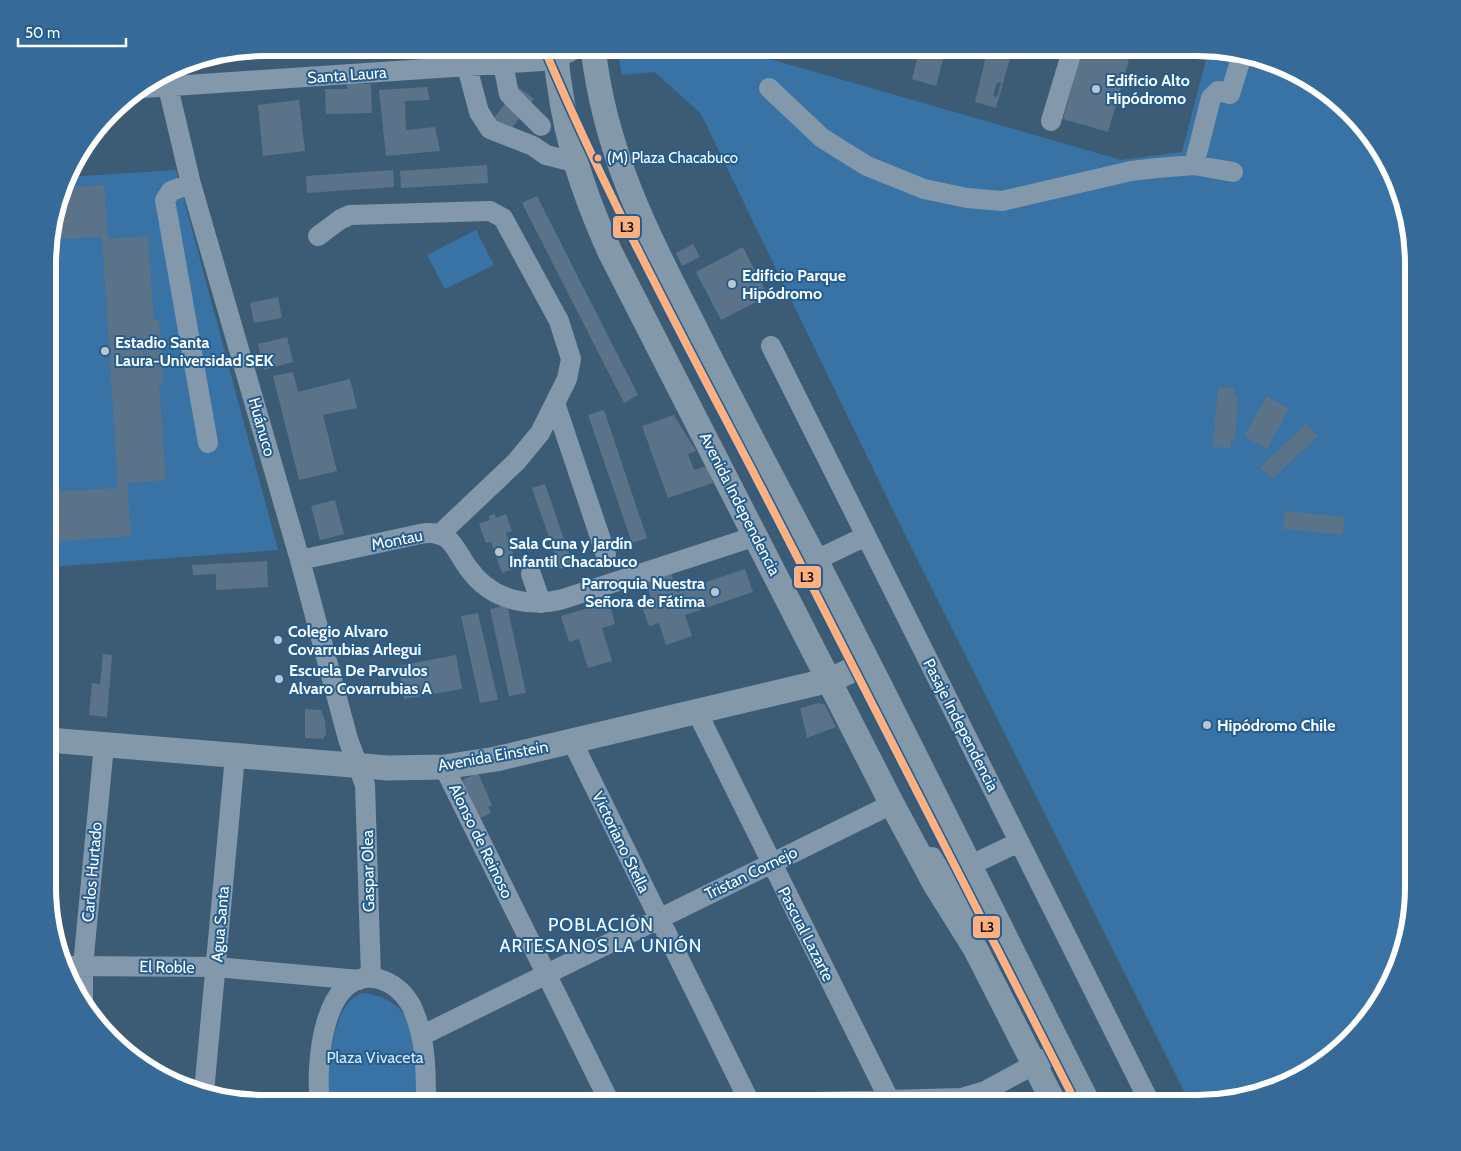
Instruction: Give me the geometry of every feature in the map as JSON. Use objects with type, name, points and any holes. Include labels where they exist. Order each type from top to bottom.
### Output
[{"type":"main road","name":"Avenida Independencia","points":[[568,56],[563,108],[574,162],[589,206],[615,261],[756,536],[848,671],[969,866],[1048,1057],[1053,1095]]},
{"type":"main road","name":"Avenida Independencia","points":[[594,56],[599,90],[612,142],[640,218],[703,345],[816,560],[848,671],[892,804],[935,884],[975,948],[1048,1057],[1080,1095]]},
{"type":"main road","name":"Avenida Einstein","points":[[56,741],[358,766],[444,767],[496,759],[697,712],[848,671]]},
{"type":"street","name":"Santa Laura","points":[[154,88],[467,67],[503,64],[543,56]]},
{"type":"street","points":[[568,56],[574,124],[596,198],[681,370],[848,671],[918,832],[988,949],[1048,1057],[1072,1095]]},
{"type":"street","points":[[1051,121],[1071,56]]},
{"type":"street","points":[[1194,165],[1211,98],[1218,91],[1230,94],[1240,61]]},
{"type":"street","points":[[503,64],[506,87],[509,94],[541,126]]},
{"type":"street","points":[[467,67],[482,119],[490,129],[533,146],[546,155],[574,162]]},
{"type":"street","name":"Huánuco","points":[[168,87],[191,184],[300,560],[348,739],[358,766]]},
{"type":"street","points":[[769,88],[822,138],[867,166],[924,189],[967,198],[1002,201],[1131,171],[1194,165],[1233,172]]},
{"type":"street","points":[[533,146],[541,126],[563,108]]},
{"type":"street","points":[[191,184],[170,191],[165,200],[208,443]]},
{"type":"street","points":[[318,236],[341,219],[350,215],[490,211],[503,218],[559,321],[572,359],[567,379],[540,433],[516,462],[439,535]]},
{"type":"street","name":"Pasaje Independencia","points":[[771,346],[1146,1095]]},
{"type":"street","points":[[555,403],[606,555]]},
{"type":"street","name":"Montau","points":[[300,560],[423,534],[439,535],[451,542],[470,572],[493,591],[518,602],[541,603],[563,599],[756,536]]},
{"type":"street","points":[[816,560],[866,536]]},
{"type":"street","points":[[531,574],[541,603]]},
{"type":"street","name":"Pascual Lazarte","points":[[697,712],[887,1095]]},
{"type":"street","name":"Victoriano Stella","points":[[572,741],[746,1095]]},
{"type":"street","name":"Carlos Hurtado","points":[[74,966],[104,745]]},
{"type":"street","name":"Agua Santa","points":[[205,1086],[235,756]]},
{"type":"street","name":"Gaspar Olea","points":[[358,766],[366,790],[365,979]]},
{"type":"street","name":"Alonso de Reinoso","points":[[444,767],[606,1095]]},
{"type":"street","name":"Tristan Cornejo","points":[[421,1036],[892,804]]},
{"type":"street","points":[[969,866],[1019,842]]},
{"type":"street","name":"El Roble","points":[[74,966],[216,967],[365,979]]},
{"type":"street","points":[[320,1095],[318,1066],[324,1027],[340,997],[351,984],[365,979],[390,983],[406,998],[421,1036],[425,1057],[426,1095]]},
{"type":"street","points":[[970,1095],[985,1090],[1048,1057]]},
{"type":"street","points":[[1048,1057],[1062,1095]]},
{"type":"green space","name":"Hipódromo Chile","points":[[618,56],[760,56],[1121,160],[1182,152],[1207,57],[1224,58],[1264,67],[1301,84],[1344,117],[1370,149],[1389,184],[1398,210],[1405,264],[1405,887],[1398,941],[1389,967],[1377,991],[1344,1034],[1312,1060],[1277,1079],[1251,1088],[1224,1093],[1186,1095],[912,549],[701,114],[655,72],[622,75]]},
{"type":"green space","points":[[176,170],[278,550],[56,566],[56,264],[60,223],[67,197],[76,177]]},
{"type":"green space","points":[[476,230],[494,265],[445,289],[427,255]]},
{"type":"green space","name":"Plaza Vivaceta","points":[[364,993],[383,998],[397,1007],[407,1019],[417,1049],[420,1095],[327,1095],[333,1040],[344,1009],[353,999]]},
{"type":"building","points":[[918,56],[944,56],[936,86],[912,79]]},
{"type":"building","points":[[986,56],[1011,56],[996,108],[975,102]],"holes":[[[997,82],[1001,83],[997,97],[993,96]]]},
{"type":"building","name":"Edificio Alto Hipódromo","points":[[1081,56],[1114,56],[1129,60],[1108,132],[1063,119]]},
{"type":"building","points":[[347,84],[371,84],[372,113],[326,114],[325,89],[347,89]]},
{"type":"building","points":[[427,87],[430,100],[405,101],[406,130],[435,127],[440,151],[386,156],[379,90]]},
{"type":"building","points":[[518,87],[534,99],[507,134],[491,122]]},
{"type":"building","points":[[299,100],[305,151],[263,156],[258,105]]},
{"type":"building","points":[[487,165],[488,183],[401,188],[400,171]]},
{"type":"building","points":[[393,170],[394,187],[307,193],[306,176]]},
{"type":"building","points":[[104,185],[108,239],[148,236],[154,320],[159,320],[163,382],[159,383],[166,480],[127,483],[131,536],[56,541],[56,492],[118,488],[102,237],[58,240],[63,210],[71,188]]},
{"type":"building","points":[[537,196],[638,395],[624,403],[522,203]]},
{"type":"building","points":[[693,244],[700,257],[682,266],[676,253]]},
{"type":"building","name":"Edificio Parque Hipódromo","points":[[743,247],[768,296],[721,320],[696,272]]},
{"type":"building","points":[[278,297],[282,318],[254,323],[250,303]]},
{"type":"building","points":[[287,337],[293,362],[264,370],[258,344]]},
{"type":"building","points":[[293,372],[298,392],[350,379],[357,408],[323,415],[337,471],[299,480],[273,376]]},
{"type":"building","points":[[1218,387],[1235,388],[1234,397],[1238,397],[1235,441],[1231,440],[1231,448],[1213,447]]},
{"type":"building","points":[[1267,396],[1289,409],[1267,449],[1244,436]]},
{"type":"building","points":[[604,410],[647,538],[632,543],[588,415]]},
{"type":"building","points":[[674,415],[696,451],[688,454],[694,470],[707,466],[713,483],[668,498],[642,426]]},
{"type":"building","points":[[1306,424],[1318,436],[1272,479],[1260,467]]},
{"type":"building","points":[[545,484],[573,565],[560,569],[532,488]]},
{"type":"building","points":[[335,500],[344,534],[320,540],[311,506]]},
{"type":"building","points":[[1285,511],[1344,517],[1343,535],[1283,529]]},
{"type":"building","points":[[495,514],[496,518],[506,514],[512,531],[506,533],[518,567],[502,573],[491,542],[486,543],[479,524],[490,520],[489,516]]},
{"type":"building","points":[[267,561],[268,587],[216,590],[216,574],[193,575],[192,565]]},
{"type":"building","points":[[745,569],[753,592],[685,615],[692,636],[666,645],[659,623],[649,626],[642,607],[653,604],[644,578],[670,570],[677,592]]},
{"type":"building","points":[[609,602],[615,624],[602,628],[612,661],[588,668],[579,639],[569,642],[561,616]]},
{"type":"building","points":[[507,605],[526,693],[509,696],[490,609]]},
{"type":"building","points":[[478,613],[498,700],[480,703],[461,616]]},
{"type":"building","points":[[103,654],[112,655],[107,717],[89,715],[92,683],[100,684]]},
{"type":"building","points":[[456,655],[462,689],[404,699],[398,666]]},
{"type":"building","points":[[819,703],[825,705],[836,727],[807,738],[800,708]]},
{"type":"building","points":[[305,709],[321,710],[325,721],[326,734],[323,739],[305,738]]},
{"type":"building","points":[[478,773],[492,805],[488,807],[491,813],[475,820],[460,785],[464,779]]},
{"type":"transit line","name":"L3","points":[[547,56],[626,226],[1072,1095]]},
{"type":"place","name":"Edificio Alto Hipódromo","points":[[1096,89]]},
{"type":"place","name":"(M) Plaza Chacabuco","points":[[598,158]]},
{"type":"place","name":"Edificio Parque Hipódromo","points":[[732,284]]},
{"type":"place","name":"Estadio Santa Laura-Universidad SEK","points":[[105,351]]},
{"type":"place","name":"Sala Cuna y Jardín Infantil Chacabuco","points":[[499,552]]},
{"type":"place","name":"Parroquia Nuestra Señora de Fátima","points":[[715,592]]},
{"type":"place","name":"Colegio Alvaro Covarrubias Arlegui","points":[[278,640]]},
{"type":"place","name":"Escuela De Parvulos Alvaro Covarrubias A","points":[[279,679]]},
{"type":"place","name":"Hipódromo Chile","points":[[1207,725]]},
{"type":"district","name":"POBLACIÓN ARTESANOS LA UNIÓN","points":[[601,935]]}]
